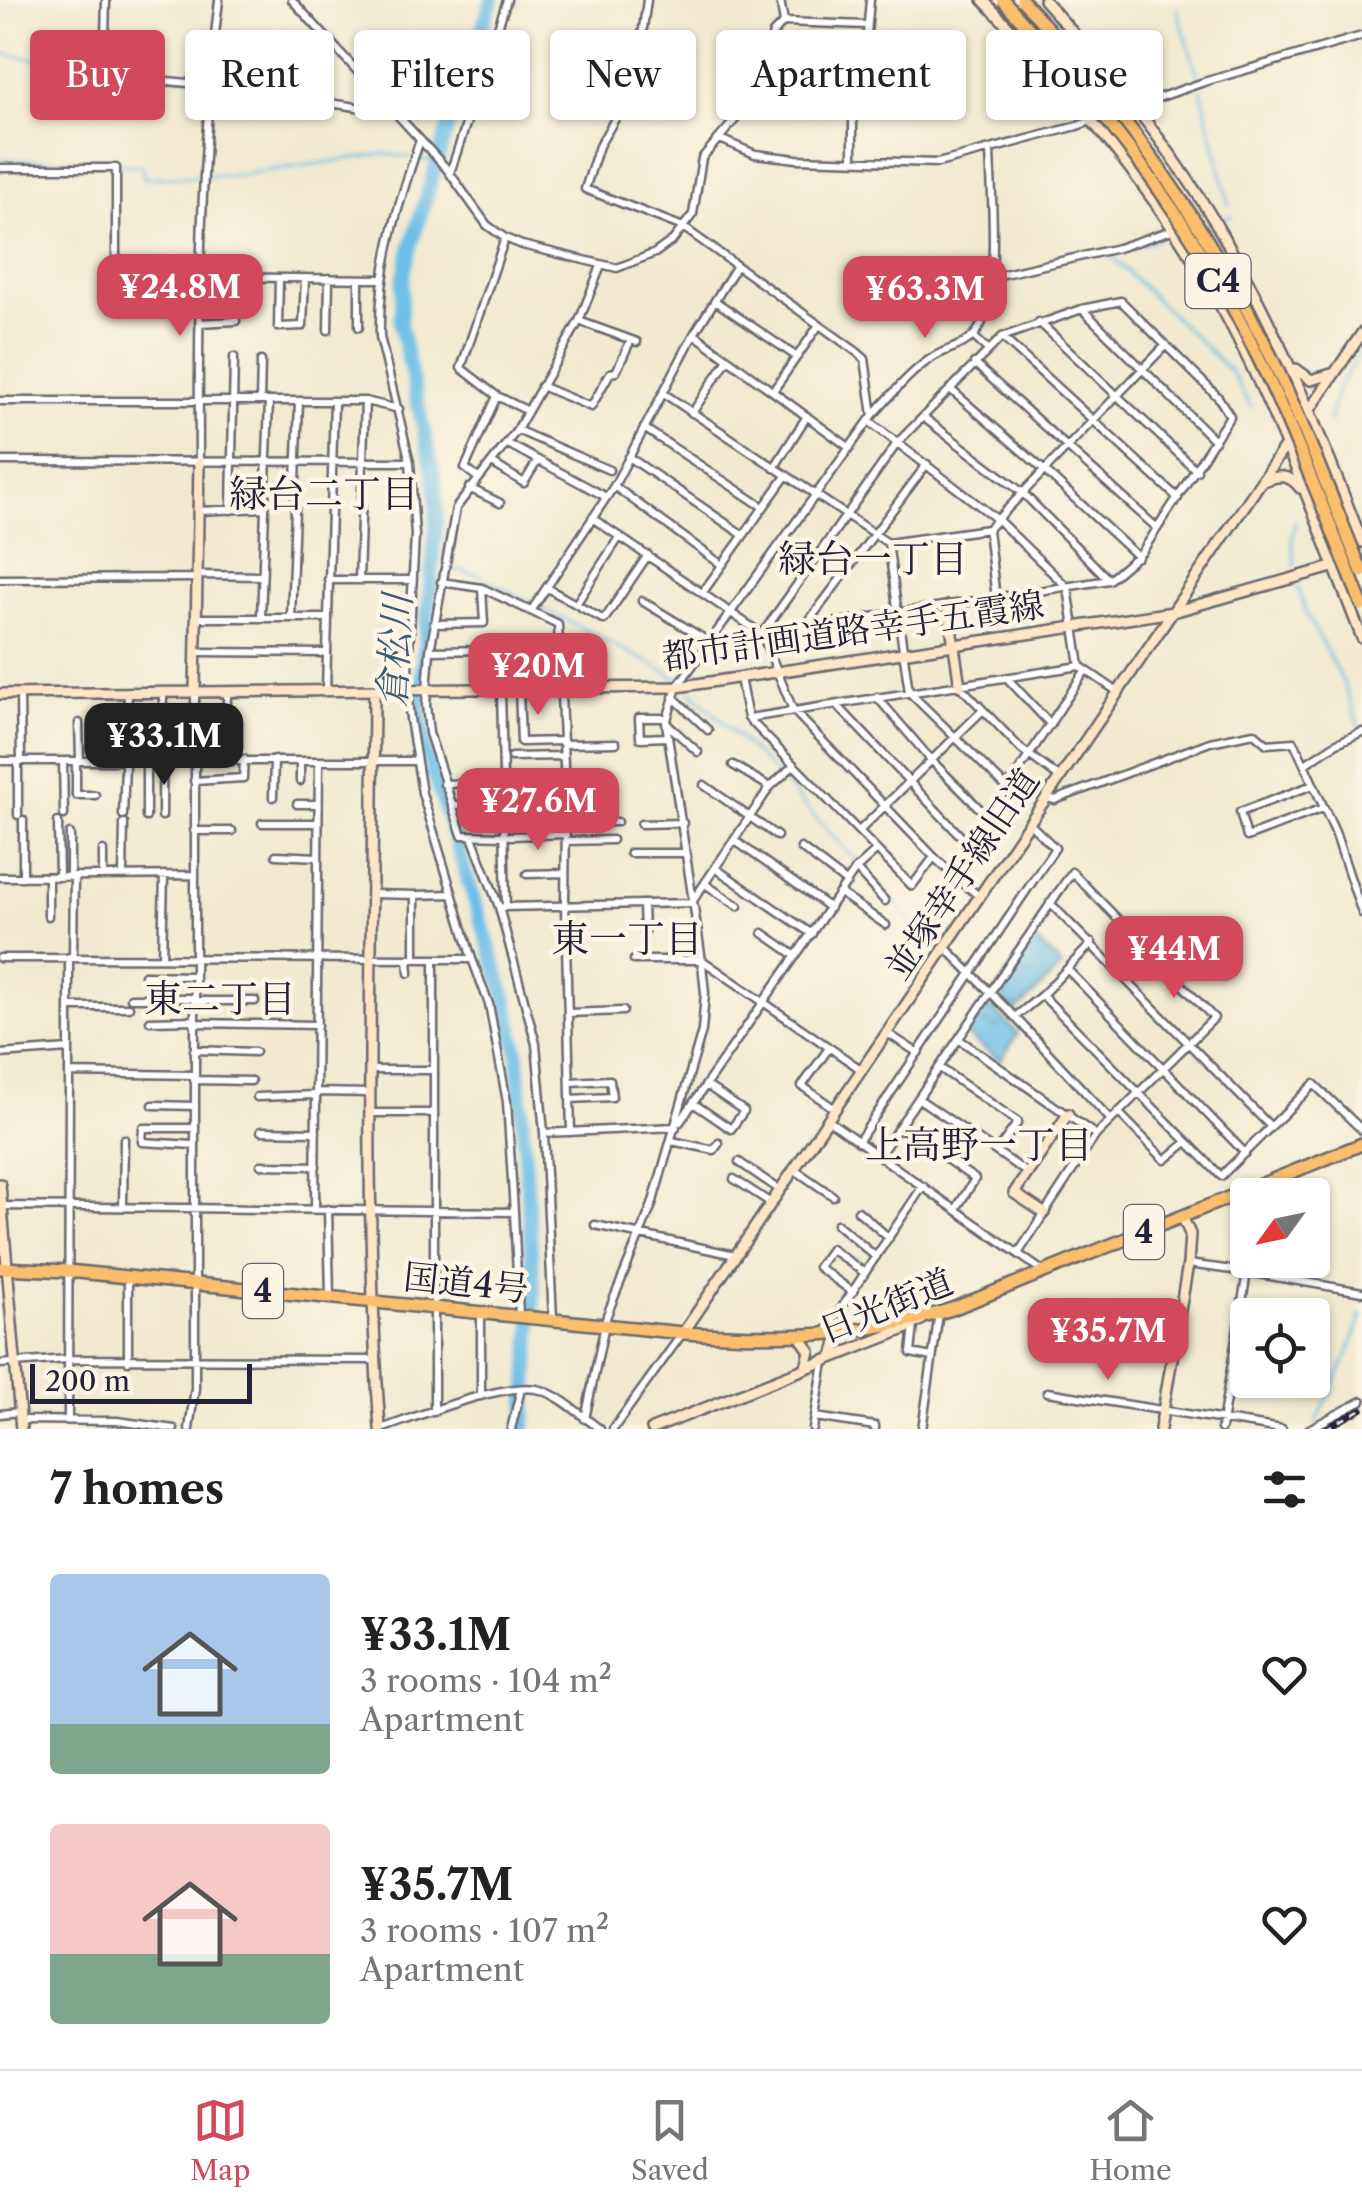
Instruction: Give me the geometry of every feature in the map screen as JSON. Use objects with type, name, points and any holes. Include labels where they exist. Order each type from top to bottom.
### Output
[{"type":"highway","name":"C4","points":[[1003,0],[1120,136],[1205,259],[1278,402],[1362,604]]},
{"type":"highway","name":"C4","points":[[1022,0],[1140,139],[1215,252],[1279,373],[1362,572]]},
{"type":"highway","name":"日光街道","points":[[1287,1178],[1362,1144]]},
{"type":"highway","name":"日光街道","points":[[926,1318],[1230,1200]]},
{"type":"highway","name":"国道4号","points":[[4,1268],[68,1271],[683,1332],[800,1338],[926,1318]]},
{"type":"street","points":[[106,0],[104,75],[185,82]]},
{"type":"street","points":[[215,30],[219,0]]},
{"type":"street","points":[[292,0],[354,69]]},
{"type":"street","points":[[448,171],[507,0]]},
{"type":"street","points":[[646,0],[635,85],[599,146],[584,188],[682,227],[865,359],[871,418],[998,520],[1068,588],[1083,668],[1051,724],[951,873]]},
{"type":"street","points":[[780,0],[784,22]]},
{"type":"street","points":[[853,160],[853,97],[862,91],[870,0]]},
{"type":"street","points":[[983,0],[1010,30]]},
{"type":"street","points":[[1044,0],[1069,30]]},
{"type":"street","points":[[401,120],[448,171],[487,224],[505,238],[617,268],[655,253],[694,214],[702,158],[747,106],[762,76],[773,33],[784,22],[866,25]]},
{"type":"street","points":[[1163,96],[1362,36]]},
{"type":"street","points":[[189,1429],[194,1360],[198,323],[207,120]]},
{"type":"street","points":[[720,140],[755,154],[834,161],[938,163],[1090,120],[1172,230],[1224,312],[1286,446],[1362,638]]},
{"type":"street","points":[[1144,120],[1214,220],[1280,342],[1362,542]]},
{"type":"street","points":[[422,142],[396,209],[383,279],[380,336],[410,462],[415,534],[409,690],[422,793],[489,1004],[507,1102],[522,1317]]},
{"type":"street","points":[[585,1418],[605,1325],[642,1232],[702,1031],[702,960],[666,720],[673,698],[677,686],[871,418],[933,357],[964,344],[985,320],[991,278],[990,150]]},
{"type":"street","points":[[0,168],[116,168],[116,284],[234,278],[383,279]]},
{"type":"street","points":[[991,278],[1118,248],[1172,230]]},
{"type":"street","points":[[505,238],[462,368],[497,396],[528,411]]},
{"type":"street","points":[[600,266],[579,321],[517,430],[456,508],[425,690],[430,732],[462,835],[612,840]]},
{"type":"street","points":[[532,611],[614,486],[694,334],[736,267]]},
{"type":"street","points":[[198,323],[236,321],[234,278]]},
{"type":"street","points":[[279,278],[278,327],[303,326],[305,278]]},
{"type":"street","points":[[328,330],[329,278]]},
{"type":"street","points":[[358,278],[359,327]]},
{"type":"street","points":[[715,300],[797,357]]},
{"type":"street","points":[[1121,300],[1218,397],[1230,416],[1138,556],[1109,580],[762,634],[898,442],[1002,337],[1082,308],[1121,300]]},
{"type":"street","points":[[1082,308],[1215,441]]},
{"type":"street","points":[[541,386],[590,406],[634,342],[579,321]]},
{"type":"street","points":[[1039,322],[1197,471]]},
{"type":"street","points":[[773,391],[819,325]]},
{"type":"street","name":"並塚幸手線旧道","points":[[683,1332],[1362,333]]},
{"type":"street","points":[[694,334],[850,448]]},
{"type":"street","points":[[973,336],[988,350]]},
{"type":"street","points":[[1002,337],[1178,498]]},
{"type":"street","points":[[1280,342],[1276,382],[1294,420],[1286,446]]},
{"type":"street","points":[[663,393],[888,544],[988,529],[1166,345]]},
{"type":"street","points":[[231,510],[234,357]]},
{"type":"street","points":[[692,413],[728,359]]},
{"type":"street","points":[[1288,359],[1302,376],[1311,380],[1335,372]]},
{"type":"street","points":[[261,361],[265,400],[261,618]]},
{"type":"street","points":[[974,363],[1158,528]]},
{"type":"street","points":[[950,389],[1138,556]]},
{"type":"street","points":[[478,478],[465,468],[497,396]]},
{"type":"street","points":[[0,400],[365,401],[399,409]]},
{"type":"street","points":[[291,618],[299,400]]},
{"type":"street","points":[[326,691],[334,401]]},
{"type":"street","points":[[359,580],[365,401]]},
{"type":"street","points":[[774,468],[807,416]]},
{"type":"street","points":[[923,418],[1023,493],[1109,580]]},
{"type":"street","points":[[644,428],[764,507]]},
{"type":"street","points":[[517,430],[609,470]]},
{"type":"street","points":[[508,444],[606,497]]},
{"type":"street","points":[[629,457],[743,535]]},
{"type":"street","points":[[492,464],[524,484],[538,460]]},
{"type":"street","points":[[0,462],[410,462]]},
{"type":"street","points":[[804,627],[927,464]]},
{"type":"street","points":[[702,592],[786,476]]},
{"type":"street","points":[[1262,482],[1285,476],[1294,480],[1305,494]]},
{"type":"street","points":[[614,486],[722,565]]},
{"type":"street","points":[[470,488],[500,504]]},
{"type":"street","points":[[198,511],[264,508]]},
{"type":"street","points":[[592,518],[762,634],[793,710],[884,808],[980,897]]},
{"type":"street","points":[[988,529],[996,598]]},
{"type":"street","points":[[576,604],[620,536]]},
{"type":"street","points":[[888,544],[910,692],[1008,789]]},
{"type":"street","points":[[546,588],[604,620],[648,555]]},
{"type":"street","points":[[1362,560],[1356,573],[1362,590]]},
{"type":"street","name":"都市計画道路幸手五霞線","points":[[0,694],[677,686],[1173,612],[1362,560]]},
{"type":"street","points":[[0,579],[262,576]]},
{"type":"street","points":[[328,580],[414,580]]},
{"type":"street","points":[[441,582],[482,588],[558,624],[566,806],[571,1132]]},
{"type":"street","points":[[434,624],[484,623],[482,588]]},
{"type":"street","points":[[642,602],[710,644]]},
{"type":"street","points":[[948,606],[960,686],[1029,756],[1060,778]]},
{"type":"street","points":[[197,618],[327,618]]},
{"type":"street","points":[[430,651],[487,650],[488,690]]},
{"type":"street","points":[[196,652],[327,653]]},
{"type":"street","points":[[748,718],[1083,668],[1118,692]]},
{"type":"street","points":[[740,678],[748,718],[912,886],[934,857]]},
{"type":"street","points":[[1007,678],[1051,724]]},
{"type":"street","points":[[501,689],[508,781],[502,907]]},
{"type":"street","points":[[519,689],[521,742],[616,743]]},
{"type":"street","points":[[374,691],[370,1209],[381,1429],[481,1396],[522,1388],[542,1390],[600,1429]]},
{"type":"street","points":[[162,816],[163,692]]},
{"type":"street","points":[[123,876],[128,693]]},
{"type":"street","points":[[226,759],[227,693]]},
{"type":"street","points":[[20,694],[23,877]]},
{"type":"street","points":[[877,697],[932,761],[988,817]]},
{"type":"street","points":[[673,698],[708,730]]},
{"type":"street","points":[[836,704],[970,846]]},
{"type":"street","points":[[858,831],[983,710]]},
{"type":"street","points":[[668,736],[640,738],[638,718],[666,720],[698,752]]},
{"type":"street","points":[[80,723],[76,796],[96,796]]},
{"type":"street","points":[[1305,764],[1361,732]]},
{"type":"street","points":[[1047,798],[1055,800],[1210,742],[1254,733],[1268,744],[1294,742],[1340,845],[1362,913]]},
{"type":"street","points":[[511,756],[563,756]]},
{"type":"street","points":[[194,782],[243,778],[244,759]]},
{"type":"street","points":[[63,760],[64,815]]},
{"type":"street","points":[[146,760],[146,817]]},
{"type":"street","points":[[273,797],[274,760]]},
{"type":"street","points":[[0,761],[416,761]]},
{"type":"street","points":[[300,761],[300,781]]},
{"type":"street","points":[[315,1208],[318,762]]},
{"type":"street","points":[[692,903],[770,787],[794,764]]},
{"type":"street","points":[[733,765],[770,787]]},
{"type":"street","points":[[444,784],[564,778]]},
{"type":"street","points":[[704,785],[778,836]]},
{"type":"street","points":[[1313,786],[1240,812],[1247,837],[1323,808]]},
{"type":"street","points":[[296,804],[318,804]]},
{"type":"street","points":[[452,806],[566,806]]},
{"type":"street","points":[[58,822],[59,877]]},
{"type":"street","points":[[566,822],[618,822]]},
{"type":"street","points":[[262,823],[318,823]]},
{"type":"street","points":[[641,824],[683,823]]},
{"type":"street","points":[[858,1142],[1055,848],[1030,824]]},
{"type":"street","points":[[194,831],[232,832]]},
{"type":"street","points":[[68,1419],[70,834]]},
{"type":"street","points":[[472,837],[502,907],[536,1044],[544,1133],[548,1319]]},
{"type":"street","points":[[734,840],[830,908]]},
{"type":"street","points":[[801,848],[847,883]]},
{"type":"street","points":[[676,1127],[856,869],[877,850]]},
{"type":"street","points":[[103,851],[103,876]]},
{"type":"street","points":[[630,853],[685,853]]},
{"type":"street","points":[[276,855],[318,857]]},
{"type":"street","points":[[716,868],[812,934]]},
{"type":"street","points":[[856,869],[885,901]]},
{"type":"street","points":[[879,1156],[1072,872],[1214,1018],[1096,1135],[1019,1252]]},
{"type":"street","points":[[527,874],[565,873]]},
{"type":"street","points":[[0,877],[194,875]]},
{"type":"street","points":[[162,958],[164,876]]},
{"type":"street","points":[[48,877],[48,916]]},
{"type":"street","points":[[705,884],[738,906]]},
{"type":"street","points":[[840,893],[886,926]]},
{"type":"street","points":[[373,894],[452,894]]},
{"type":"street","points":[[408,972],[414,894]]},
{"type":"street","points":[[502,907],[692,903]]},
{"type":"street","points":[[1050,903],[1270,1126]]},
{"type":"street","points":[[643,904],[644,934]]},
{"type":"street","points":[[763,933],[796,956]]},
{"type":"street","points":[[1015,1017],[1092,943]]},
{"type":"street","points":[[945,947],[1110,1119]]},
{"type":"street","points":[[0,958],[472,959]]},
{"type":"street","points":[[434,960],[434,1411]]},
{"type":"street","points":[[634,960],[702,960],[862,1070]]},
{"type":"street","points":[[1066,970],[1244,1153]]},
{"type":"street","points":[[144,974],[194,976]]},
{"type":"street","points":[[1042,995],[1221,1176],[1314,1084],[1362,1130]]},
{"type":"street","points":[[69,1007],[130,1002],[256,1001]]},
{"type":"street","points":[[568,1013],[622,1011]]},
{"type":"street","points":[[150,1020],[317,1025]]},
{"type":"street","points":[[887,1033],[918,1053]]},
{"type":"street","points":[[960,1040],[1096,1135]]},
{"type":"street","points":[[0,1054],[69,1048]]},
{"type":"street","points":[[829,1048],[802,1086],[836,1110]]},
{"type":"street","points":[[194,1050],[255,1052]]},
{"type":"street","points":[[940,1068],[1018,1122],[998,1151]]},
{"type":"street","points":[[371,1070],[433,1070]]},
{"type":"street","points":[[70,1073],[251,1081]]},
{"type":"street","points":[[570,1082],[610,1080],[612,1097],[570,1099]]},
{"type":"street","points":[[693,1103],[731,1129],[744,1111],[706,1085]]},
{"type":"street","points":[[258,1096],[371,1093]]},
{"type":"street","points":[[918,1100],[1026,1172]]},
{"type":"street","points":[[153,1105],[194,1106]]},
{"type":"street","points":[[1118,1112],[1165,1160],[1186,1142]]},
{"type":"street","points":[[371,1113],[433,1114]]},
{"type":"street","points":[[1044,1213],[1014,1193],[1068,1114]]},
{"type":"street","points":[[828,1120],[1044,1272]]},
{"type":"street","points":[[544,1133],[676,1127]]},
{"type":"street","points":[[900,1127],[975,1179],[956,1209]]},
{"type":"street","points":[[194,1128],[143,1128],[142,1142],[194,1145]]},
{"type":"street","points":[[260,1130],[316,1132]]},
{"type":"street","points":[[123,1207],[124,1139]]},
{"type":"street","points":[[672,1141],[714,1150],[719,1143]]},
{"type":"street","points":[[739,1162],[780,1190]]},
{"type":"street","points":[[261,1165],[316,1166]]},
{"type":"street","points":[[795,1170],[832,1196]]},
{"type":"street","points":[[734,1179],[772,1204]]},
{"type":"street","points":[[0,1184],[4,1268],[20,1420]]},
{"type":"street","points":[[824,1336],[924,1186]]},
{"type":"street","points":[[1,1206],[514,1212]]},
{"type":"street","points":[[328,1209],[330,1297]]},
{"type":"street","points":[[858,1210],[889,1238]]},
{"type":"street","points":[[1160,1429],[1188,1264],[1190,1234],[1182,1216]]},
{"type":"street","points":[[837,1224],[876,1258]]},
{"type":"street","points":[[595,1225],[736,1255]]},
{"type":"street","points":[[853,1292],[818,1267],[831,1249],[865,1273]]},
{"type":"street","points":[[1188,1264],[1230,1270]]},
{"type":"street","points":[[128,1278],[128,1360]]},
{"type":"street","points":[[1221,1429],[1246,1278]]},
{"type":"street","points":[[1282,1278],[1362,1292]]},
{"type":"street","points":[[481,1313],[481,1396]]},
{"type":"street","points":[[926,1318],[911,1353],[932,1358]]},
{"type":"street","points":[[922,1429],[932,1358],[926,1318]]},
{"type":"street","name":"日光街道","points":[[652,1429],[668,1426],[926,1318]]},
{"type":"street","points":[[613,1429],[683,1332]]},
{"type":"street","points":[[814,1429],[829,1359],[839,1334]]},
{"type":"street","points":[[800,1338],[810,1351],[809,1364],[804,1368]]},
{"type":"street","points":[[0,1364],[68,1359],[375,1360]]},
{"type":"street","points":[[511,1429],[522,1388]]},
{"type":"street","points":[[1047,1392],[1282,1429]]},
{"type":"street","points":[[1309,1429],[1362,1400]]},
{"type":"street","points":[[0,1414],[20,1420],[87,1420],[174,1429]]},
{"type":"street","points":[[815,1417],[875,1429]]},
{"type":"street","points":[[84,1429],[87,1420]]},
{"type":"water","points":[[1033,937],[1062,966],[1018,1010],[1012,1010],[997,989]]},
{"type":"water","points":[[984,1007],[988,1012],[993,1008],[1018,1034],[1000,1061],[966,1035]]},
{"type":"waterway","name":"倉松川","points":[[492,0],[410,249],[400,324],[435,480],[437,515],[419,704],[427,754],[507,1001],[518,1054],[534,1290],[525,1429]]},
{"type":"waterway","points":[[1177,9],[1198,76]]},
{"type":"waterway","points":[[0,53],[91,69],[185,77]]},
{"type":"waterway","points":[[1201,89],[1229,205]]},
{"type":"waterway","points":[[0,160],[142,166],[144,178],[238,175],[384,154],[410,157]]},
{"type":"waterway","points":[[418,159],[437,162]]},
{"type":"waterway","points":[[1226,218],[1231,216]]},
{"type":"waterway","points":[[1141,244],[1159,238]]},
{"type":"waterway","points":[[1114,252],[1115,260],[1231,372],[1251,407]]},
{"type":"waterway","points":[[1329,422],[1338,388],[1362,349]]},
{"type":"waterway","points":[[1295,521],[1295,565]]},
{"type":"waterway","points":[[449,568],[478,575],[678,681]]},
{"type":"waterway","points":[[1298,587],[1306,613],[1343,682],[1361,731]]},
{"type":"waterway","points":[[689,689],[767,765],[857,862]]},
{"type":"waterway","points":[[863,868],[936,948]]},
{"type":"waterway","points":[[1316,1423],[1362,1315]]},
{"type":"railway","points":[[1325,1429],[1362,1409]]},
{"type":"district","name":"緑台二丁目","points":[[324,494]]},
{"type":"district","name":"緑台一丁目","points":[[873,559]]},
{"type":"district","name":"東一丁目","points":[[627,939]]},
{"type":"district","name":"東二丁目","points":[[220,999]]},
{"type":"district","name":"上高野一丁目","points":[[979,1145]]}]
